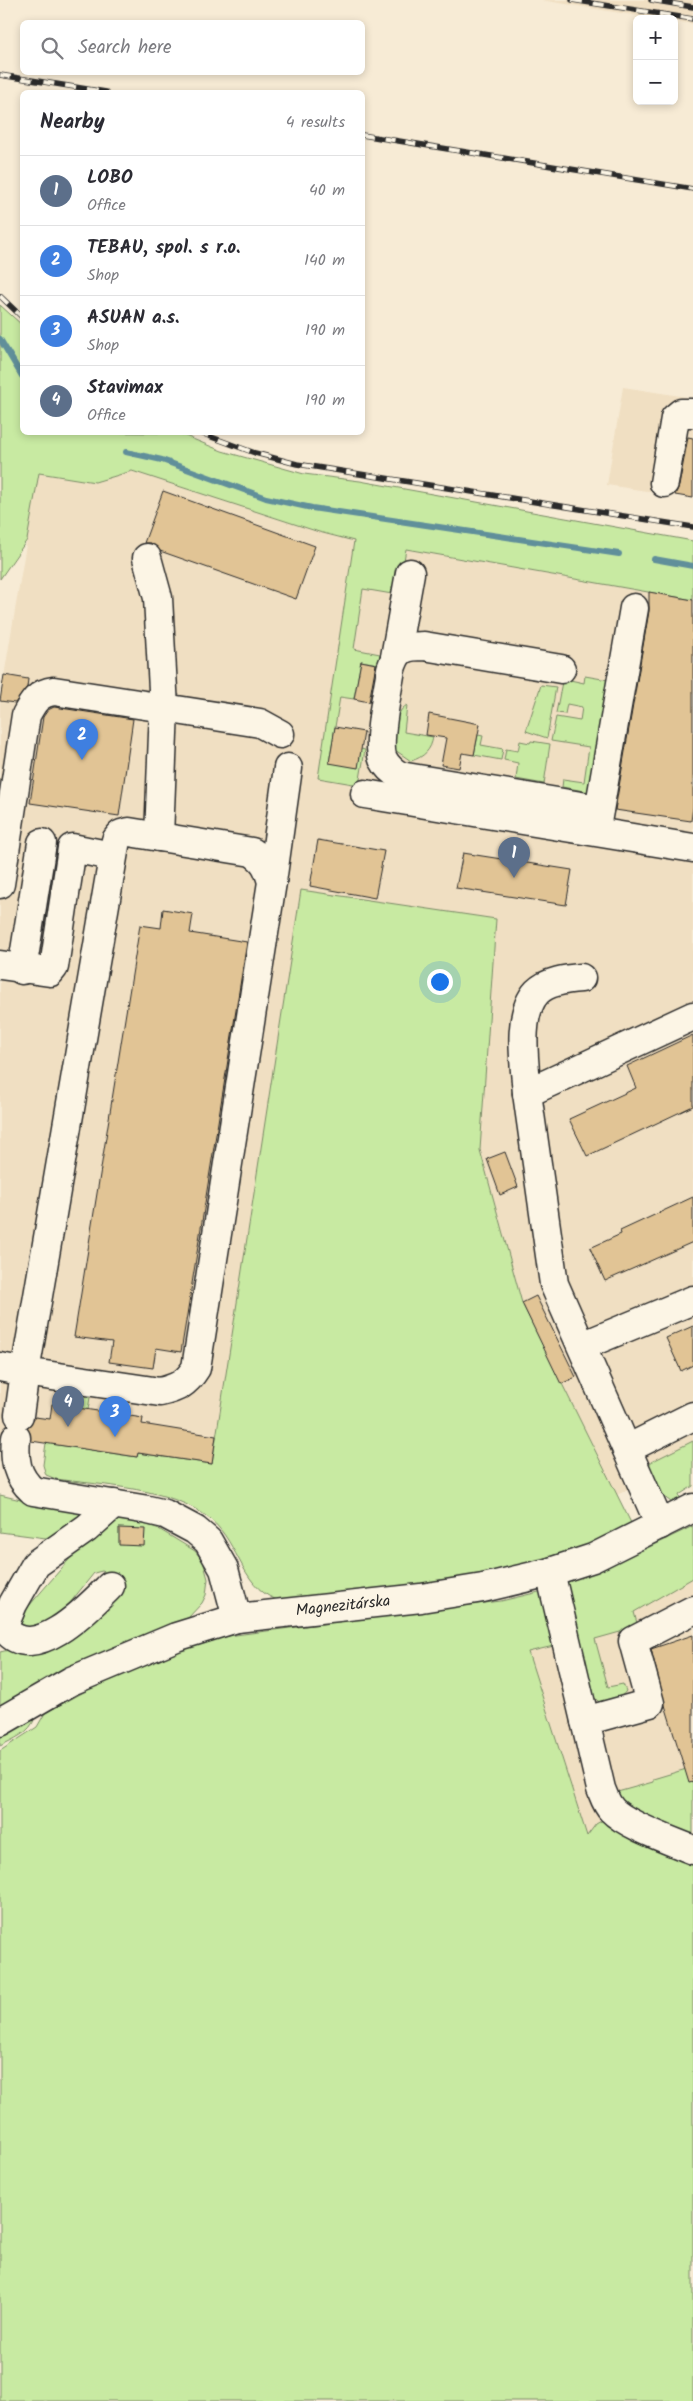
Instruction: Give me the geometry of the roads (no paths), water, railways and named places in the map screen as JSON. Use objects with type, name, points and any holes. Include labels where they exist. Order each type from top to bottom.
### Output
[{"type":"street","points":[[664,483],[675,418],[681,413],[693,413]]},
{"type":"street","points":[[147,558],[158,598],[164,708],[159,837]]},
{"type":"street","points":[[410,573],[380,745],[383,759],[390,770],[400,776],[597,821],[693,848]]},
{"type":"street","points":[[597,821],[634,608]]},
{"type":"street","points":[[395,657],[401,650],[411,646],[424,646],[561,669]]},
{"type":"street","points":[[0,884],[26,715],[38,696],[45,692],[54,691],[260,723],[280,734]]},
{"type":"street","points":[[13,1369],[160,1392],[177,1388],[188,1380],[196,1368],[288,768]]},
{"type":"street","points":[[365,794],[597,821]]},
{"type":"street","points":[[237,1618],[224,1569],[217,1555],[202,1535],[165,1514],[114,1504],[41,1494],[33,1491],[22,1479],[14,1456],[18,1427],[13,1369],[114,846],[121,834],[129,832],[252,852],[260,857],[268,867],[272,882]]},
{"type":"street","points":[[7,837],[112,856]]},
{"type":"street","points":[[42,843],[11,968],[43,973],[50,972],[54,967],[72,848]]},
{"type":"street","points":[[580,978],[564,980],[549,985],[538,992],[529,1004],[524,1027],[527,1093],[554,1284],[660,1525]]},
{"type":"street","points":[[527,1093],[693,1016]]},
{"type":"street","points":[[582,1346],[693,1300]]},
{"type":"street","points":[[627,1449],[693,1416]]},
{"type":"street","points":[[110,1586],[85,1610],[46,1638],[33,1642],[12,1638],[6,1630],[6,1611],[36,1564],[87,1528],[114,1504]]},
{"type":"street","name":"Magnezitárska","points":[[0,1722],[71,1681],[112,1662],[157,1643],[237,1618],[421,1598],[483,1588],[550,1572],[593,1558],[693,1508]]},
{"type":"street","points":[[550,1572],[601,1789],[611,1809],[622,1818],[693,1850]]},
{"type":"street","points":[[585,1721],[650,1703],[633,1641],[693,1610]]},
{"type":"waterway","points":[[0,339],[20,373]]},
{"type":"waterway","points":[[126,452],[162,460],[266,498],[312,508],[619,554]]},
{"type":"waterway","points":[[654,559],[693,566]]},
{"type":"railway","points":[[572,0],[693,19]]},
{"type":"railway","points":[[651,0],[693,7]]},
{"type":"railway","points":[[0,75],[94,90]]},
{"type":"railway","points":[[365,135],[693,189]]},
{"type":"railway","points":[[0,296],[20,315]]},
{"type":"railway","points":[[206,435],[255,453],[297,464],[693,527]]},
{"type":"place","name":"TEBAU, spol. s r.o.","points":[[82,760]]},
{"type":"place","name":"LOBO","points":[[514,878]]},
{"type":"place","name":"Stavimax","points":[[68,1427]]},
{"type":"place","name":"ASUAN a.s.","points":[[115,1437]]}]
